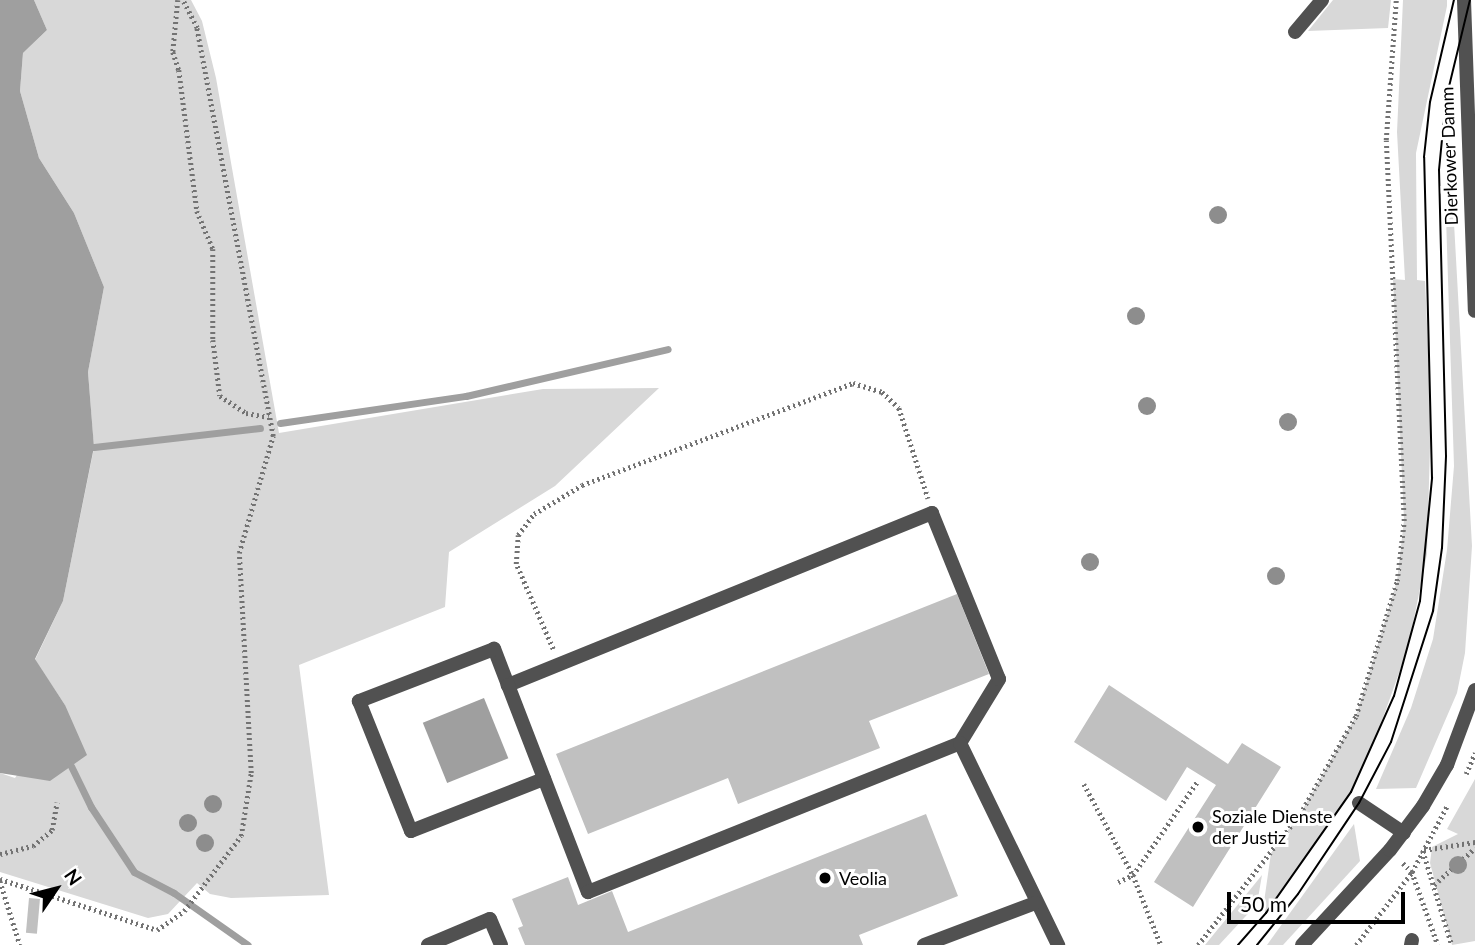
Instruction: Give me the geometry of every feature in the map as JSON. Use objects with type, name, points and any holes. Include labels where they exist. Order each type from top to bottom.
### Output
[{"type":"street","points":[[1295,32],[1322,0]]},
{"type":"street","name":"Dierkower Damm","points":[[1464,0],[1475,311]]},
{"type":"street","points":[[508,685],[561,666],[932,513],[999,679],[960,743],[588,892],[494,649],[359,701],[411,831],[544,779]]},
{"type":"street","points":[[1302,945],[1404,833],[1447,765],[1475,690]]},
{"type":"street","points":[[960,743],[1035,903],[1058,945]]},
{"type":"street","points":[[1359,803],[1404,833]]},
{"type":"street","points":[[924,945],[1035,903]]},
{"type":"street","points":[[428,945],[491,919],[501,945]]},
{"type":"path","points":[[181,0],[173,52],[179,70],[197,211],[214,249],[213,340],[220,396],[246,413],[270,417]]},
{"type":"path","points":[[0,880],[157,930],[184,911],[241,836],[251,773],[239,553],[263,485],[273,436],[197,29],[181,0]]},
{"type":"path","points":[[1198,945],[1300,814],[1356,716],[1397,581],[1403,488],[1387,140],[1396,0]]},
{"type":"path","points":[[561,666],[516,564],[518,535],[534,514],[582,485],[853,383],[881,392],[899,408],[932,513]]},
{"type":"path","points":[[1118,883],[1133,875],[1197,782]]},
{"type":"path","points":[[1084,785],[1133,875],[1161,945]]},
{"type":"path","points":[[0,854],[33,846],[52,830],[57,802]]},
{"type":"path","points":[[1423,850],[1475,842]]},
{"type":"path","points":[[1434,885],[1475,848]]},
{"type":"path","points":[[1390,850],[1412,872],[1438,945]]},
{"type":"path","points":[[1356,945],[1412,872],[1423,850]]},
{"type":"path","points":[[1423,850],[1452,945]]},
{"type":"path","points":[[0,880],[20,945]]},
{"type":"shaded area","points":[[0,0],[34,0],[47,30],[23,53],[20,91],[39,158],[74,213],[104,287],[88,372],[94,447],[63,601],[35,659],[65,705],[87,755],[50,781],[0,773]]},
{"type":"shaded area","points":[[34,0],[191,0],[202,21],[216,78],[279,433],[543,389],[659,388],[555,486],[449,552],[445,607],[299,665],[329,895],[231,898],[210,894],[197,883],[168,914],[148,918],[0,872],[0,773],[15,778],[65,705],[35,660],[63,601],[94,448],[88,372],[104,287],[74,213],[39,158],[20,91],[23,53],[47,30]]},
{"type":"shaded area","points":[[1333,0],[1391,0],[1388,28],[1308,31]]},
{"type":"shaded area","points":[[1403,0],[1447,0],[1416,153],[1417,280],[1425,281],[1431,410],[1427,554],[1408,648],[1375,740],[1351,792],[1266,913],[1263,909],[1271,853],[1300,814],[1356,716],[1397,581],[1404,520],[1393,279],[1405,280],[1397,132]]},
{"type":"shaded area","points":[[1449,133],[1472,546],[1465,653],[1457,693],[1416,788],[1376,789],[1411,708],[1433,639],[1447,550],[1454,466],[1445,186]]},
{"type":"shaded area","points":[[484,698],[508,758],[447,783],[423,723]]},
{"type":"shaded area","points":[[1475,779],[1475,941],[1452,945],[1430,863],[1432,847],[1458,834],[1447,829]]},
{"type":"shaded area","points":[[1354,824],[1360,861],[1283,945],[1267,945]]},
{"type":"shaded area","points":[[1262,875],[1257,904],[1219,945],[1205,945]]},
{"type":"building","points":[[957,594],[989,674],[869,721],[880,748],[738,804],[728,778],[588,834],[556,754]]},
{"type":"building","points":[[1109,685],[1228,764],[1242,743],[1281,767],[1193,907],[1154,882],[1216,785],[1187,767],[1166,801],[1074,742]]},
{"type":"building","points":[[926,814],[958,896],[859,935],[863,945],[525,945],[518,928],[523,926],[512,899],[568,877],[578,905],[612,891],[628,932]]},
{"type":"building","points":[[29,898],[40,899],[37,934],[26,933]]},
{"type":"waterway","points":[[280,423],[466,396],[668,349]]},
{"type":"waterway","points":[[94,447],[260,428]]},
{"type":"waterway","points":[[71,766],[91,807],[134,872],[174,893],[248,945]]},
{"type":"tram line","points":[[1238,945],[1266,913],[1351,792],[1394,696],[1420,601],[1432,478],[1424,157],[1430,102],[1454,0]]},
{"type":"tram line","points":[[1257,945],[1298,894],[1359,803],[1391,742],[1433,611],[1442,548],[1446,456],[1439,170],[1446,99],[1470,0]]},
{"type":"place","name":"Soziale Dienste der Justiz","points":[[1198,827]]},
{"type":"place","name":"Veolia","points":[[825,878]]}]
